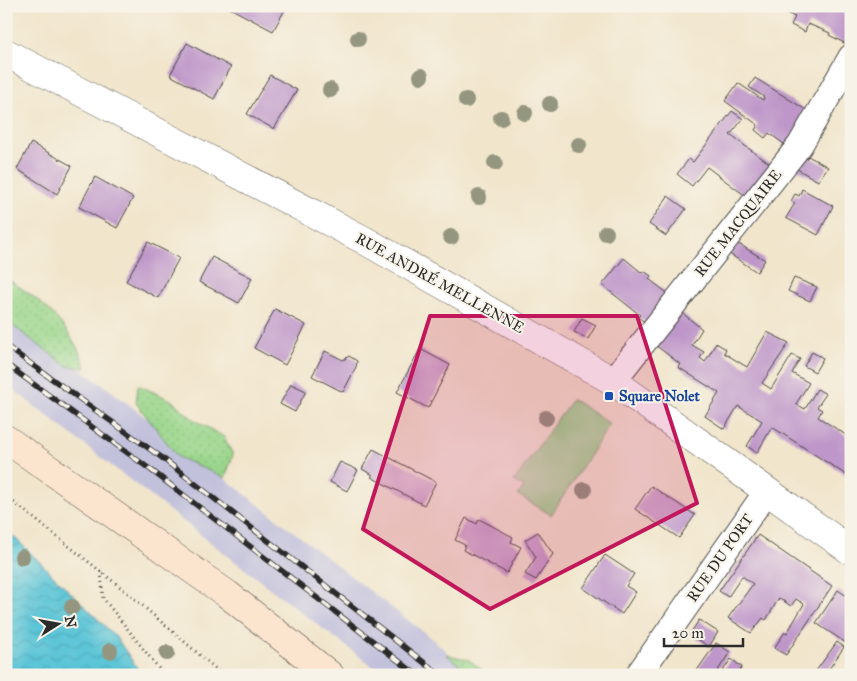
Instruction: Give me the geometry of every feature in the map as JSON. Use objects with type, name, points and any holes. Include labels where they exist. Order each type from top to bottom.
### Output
[{"type":"main road","points":[[6,439],[227,594],[330,675]]},
{"type":"street","name":"RUE ANDRÉ MELLENNE","points":[[6,53],[362,239],[613,381],[851,551]]},
{"type":"street","name":"RUE MACQUAIRE","points":[[613,381],[800,145],[851,57]]},
{"type":"street","name":"RUE DU PORT","points":[[638,675],[767,491]]},
{"type":"path","points":[[6,496],[101,572],[223,675]]},
{"type":"path","points":[[101,572],[103,598],[164,675]]},
{"type":"highlighted area","points":[[430,316],[637,316],[697,503],[490,609],[363,529]]},
{"type":"shaded area","points":[[6,316],[110,390],[422,631],[475,675],[384,675],[268,587],[6,384]]},
{"type":"green space","points":[[6,278],[32,296],[55,316],[73,340],[86,368],[67,366],[6,321]]},
{"type":"green space","points":[[138,385],[171,400],[193,419],[224,437],[233,455],[225,478],[178,457],[136,403]]},
{"type":"green space","points":[[572,399],[610,424],[551,515],[518,495],[524,487],[514,481]]},
{"type":"green space","points":[[446,654],[469,660],[489,675],[472,675]]},
{"type":"water","points":[[6,529],[116,637],[142,675],[6,675]]},
{"type":"building","points":[[226,6],[287,6],[273,31]]},
{"type":"building","points":[[787,6],[843,6],[842,9],[851,14],[850,46],[829,35],[830,33],[808,24],[805,32],[791,25],[795,17],[784,12]]},
{"type":"building","points":[[187,43],[231,67],[214,99],[170,75]]},
{"type":"building","points":[[270,75],[297,90],[274,129],[247,114]]},
{"type":"building","points":[[755,78],[811,113],[788,147],[769,133],[765,138],[755,130],[758,125],[725,101],[738,83],[763,100],[764,97],[749,87]]},
{"type":"building","points":[[732,111],[743,119],[730,135],[773,166],[747,197],[707,167],[692,186],[677,174],[689,159],[693,162]]},
{"type":"building","points":[[31,143],[72,166],[57,194],[17,169]]},
{"type":"building","points":[[808,156],[828,167],[818,181],[797,169]]},
{"type":"building","points":[[95,177],[133,198],[117,228],[79,207]]},
{"type":"building","points":[[802,189],[833,206],[818,235],[786,218],[795,203],[791,201],[795,194],[799,196]]},
{"type":"building","points":[[668,196],[686,209],[666,236],[649,224]]},
{"type":"building","points":[[148,242],[179,258],[158,298],[126,281]]},
{"type":"building","points":[[737,243],[765,260],[757,272],[728,253]]},
{"type":"building","points":[[212,257],[252,278],[239,303],[199,282]]},
{"type":"building","points":[[624,258],[642,273],[644,271],[651,276],[649,279],[670,295],[647,324],[638,317],[640,315],[602,285]]},
{"type":"building","points":[[794,278],[817,287],[810,301],[788,291]]},
{"type":"building","points":[[275,309],[306,325],[285,365],[254,348]]},
{"type":"building","points":[[681,312],[702,329],[692,345],[704,352],[700,358],[705,362],[716,343],[726,349],[724,353],[747,367],[767,332],[789,343],[762,383],[771,389],[792,355],[800,359],[792,373],[809,383],[796,404],[805,409],[817,389],[826,394],[817,407],[822,410],[818,417],[849,437],[851,434],[851,478],[772,427],[757,453],[747,446],[762,421],[738,406],[724,429],[705,416],[719,393],[678,367],[680,364],[654,344]]},
{"type":"building","points":[[582,318],[596,325],[588,339],[574,332]]},
{"type":"building","points":[[420,349],[450,365],[428,408],[397,392]]},
{"type":"building","points":[[325,351],[343,360],[349,356],[357,361],[356,367],[343,392],[312,376]]},
{"type":"building","points":[[812,352],[823,358],[815,372],[804,366]]},
{"type":"building","points":[[291,384],[306,391],[295,412],[280,404]]},
{"type":"building","points":[[373,449],[436,482],[424,505],[371,477],[373,475],[362,469]]},
{"type":"building","points":[[340,462],[358,470],[347,491],[330,482]]},
{"type":"building","points":[[651,486],[695,515],[679,538],[635,509]]},
{"type":"building","points":[[466,518],[477,524],[479,519],[513,537],[511,542],[521,547],[507,573],[463,550],[465,545],[455,540]]},
{"type":"building","points":[[538,532],[553,554],[536,580],[525,574],[536,557],[525,540]]},
{"type":"building","points":[[758,535],[832,586],[786,655],[774,648],[785,632],[787,633],[804,604],[796,599],[791,606],[779,598],[766,620],[763,618],[751,633],[728,618],[753,584],[742,576],[728,597],[719,591]]},
{"type":"building","points":[[605,555],[634,574],[626,586],[636,592],[622,614],[583,588]]},
{"type":"building","points":[[838,590],[851,599],[851,636],[846,643],[816,623]]},
{"type":"building","points":[[699,620],[718,632],[709,647],[690,634]]},
{"type":"building","points":[[837,642],[844,647],[825,675],[813,675]]},
{"type":"building","points":[[716,643],[730,652],[715,675],[700,675],[696,672]]},
{"type":"building","points":[[731,659],[742,667],[737,675],[720,675]]},
{"type":"railway","points":[[6,346],[161,457],[440,675]]},
{"type":"railway","points":[[6,364],[151,470],[417,675]]},
{"type":"place","name":"Square Nolet","points":[[609,396]]}]
